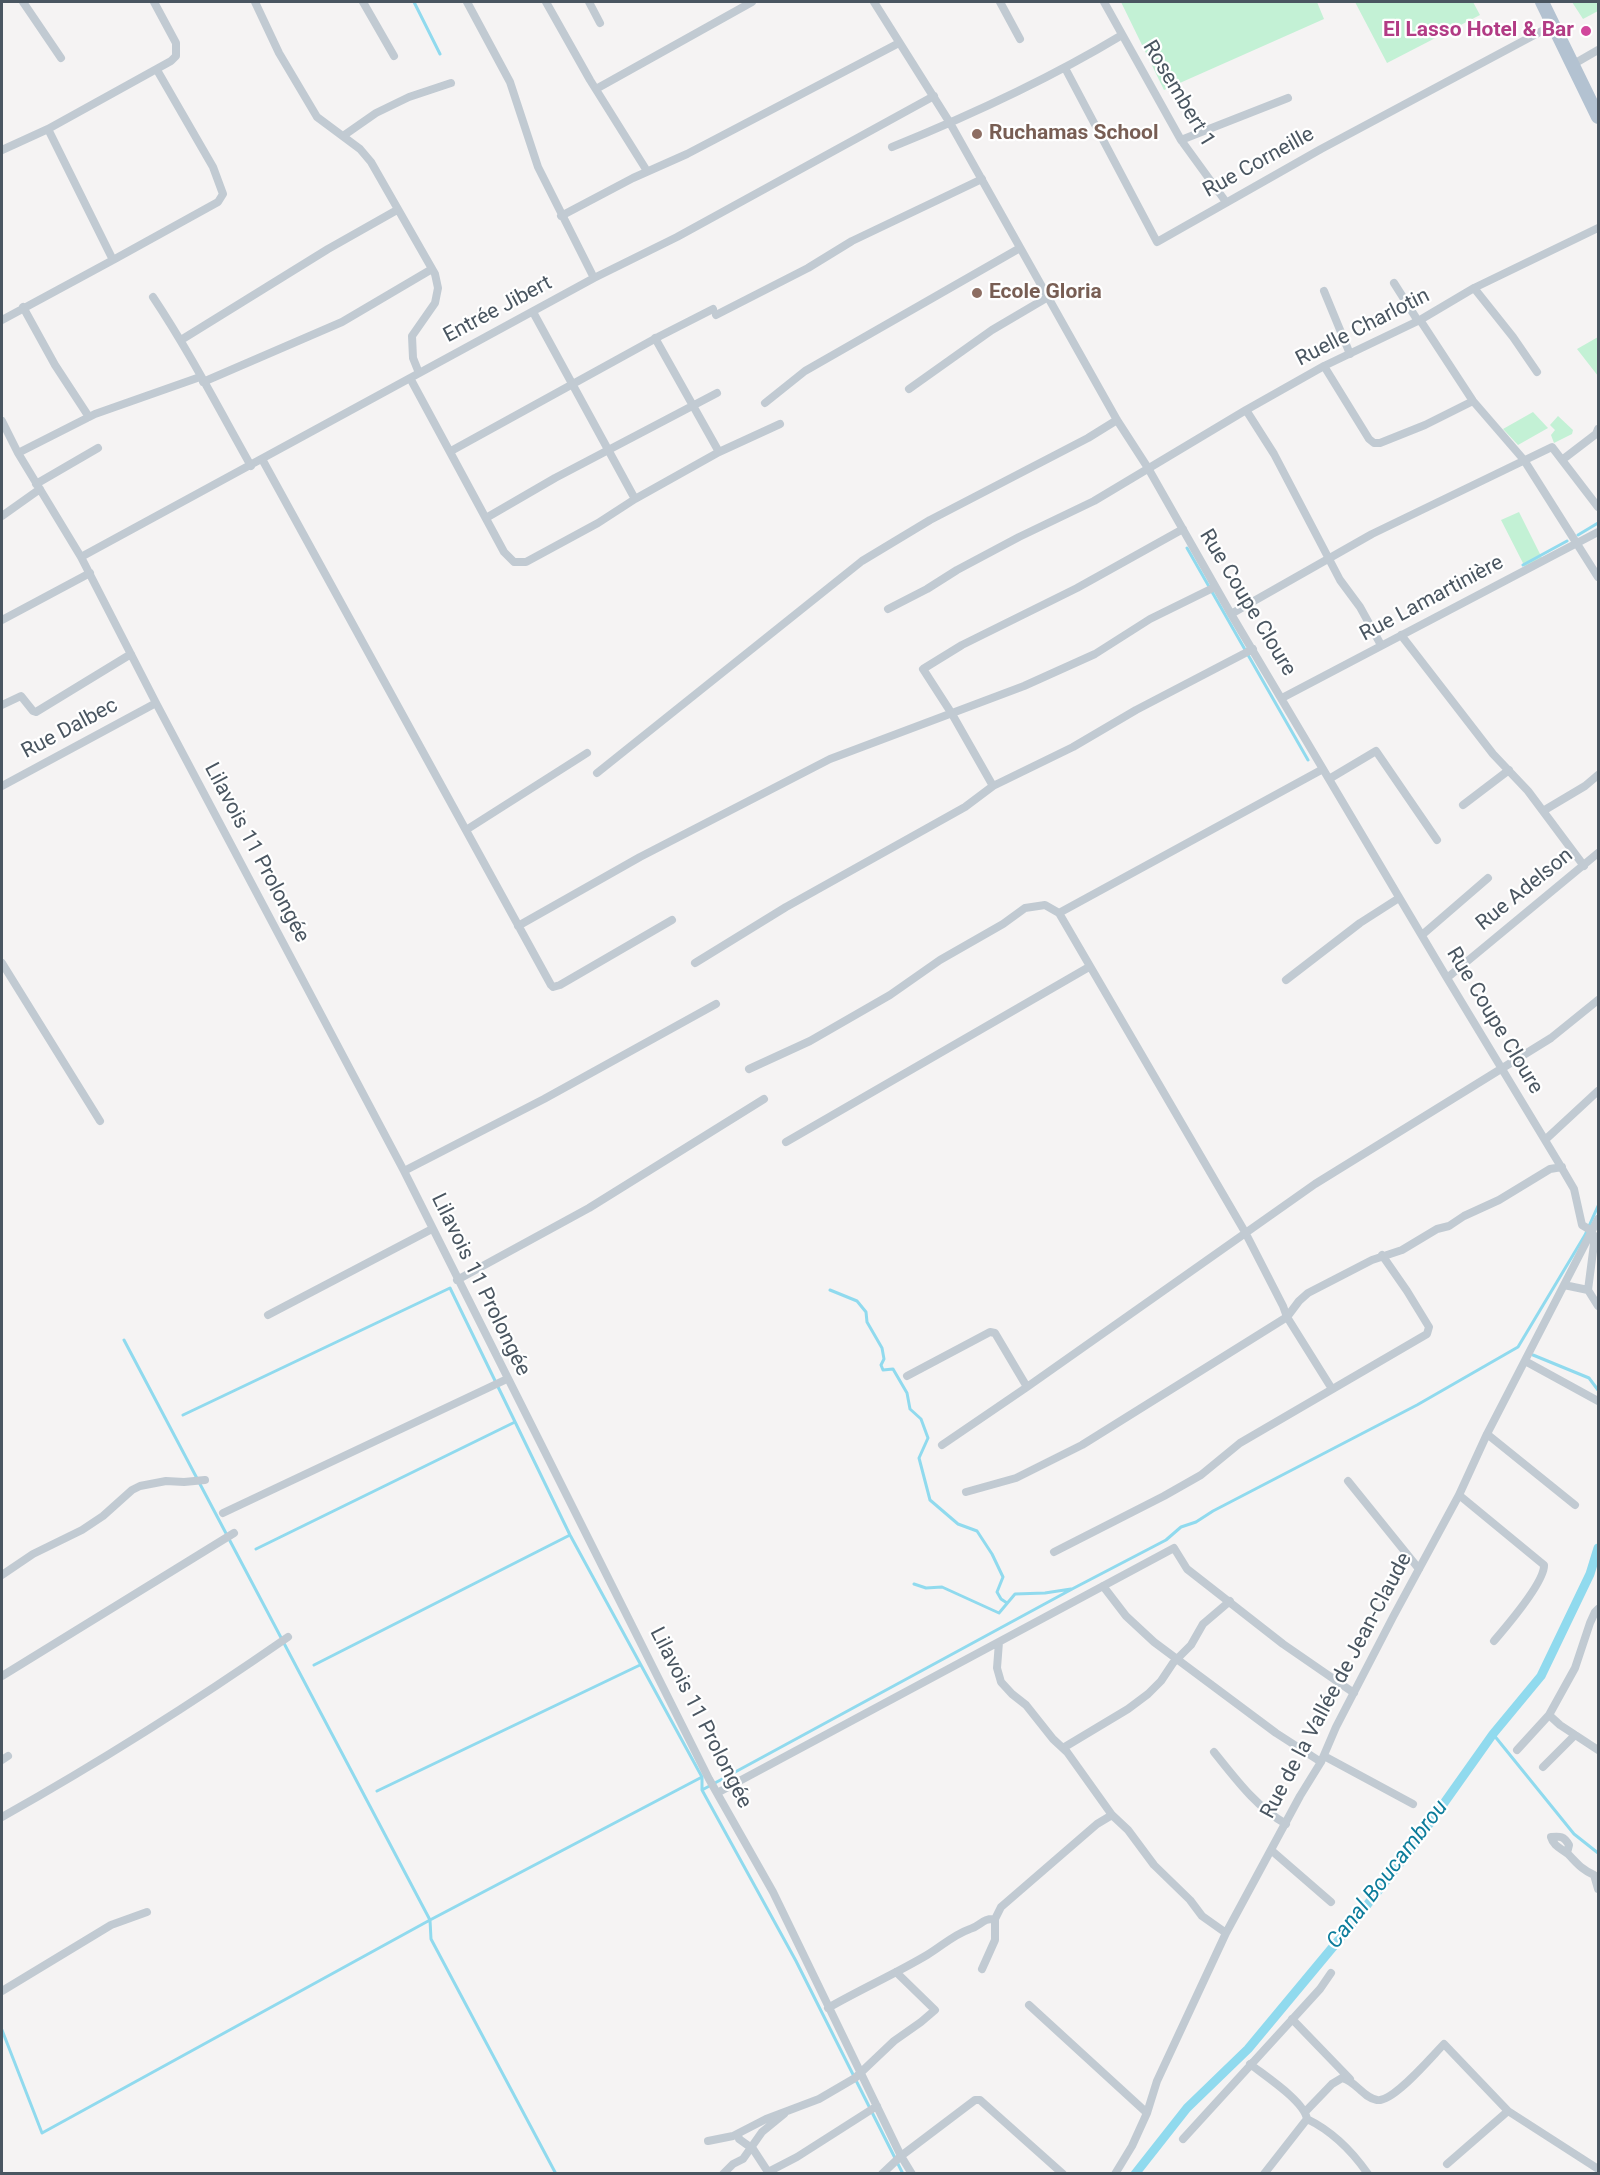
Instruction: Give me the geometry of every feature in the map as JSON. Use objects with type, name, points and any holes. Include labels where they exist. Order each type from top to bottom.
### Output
[{"type":"main road","points":[[1542,2],[1599,117]]},
{"type":"street","points":[[23,2],[61,58]]},
{"type":"street","points":[[2,150],[48,129],[171,61],[176,56],[176,43],[154,2]]},
{"type":"street","points":[[255,2],[279,53],[317,117],[360,149],[371,162],[432,269],[438,288],[435,303],[412,336],[413,358],[418,373]]},
{"type":"street","points":[[363,2],[394,56]]},
{"type":"street","points":[[466,2],[510,82],[538,167],[594,278]]},
{"type":"street","points":[[546,2],[647,171]]},
{"type":"street","points":[[589,2],[600,23]]},
{"type":"street","points":[[596,89],[752,2]]},
{"type":"street","name":"Rue Coupe Cloure","points":[[874,2],[950,123],[1117,420],[1148,468],[1215,587],[1399,898],[1562,1167],[1574,1189],[1591,1232]]},
{"type":"street","points":[[1000,2],[1020,39]]},
{"type":"street","name":"Rosembert 1","points":[[1104,2],[1181,140],[1226,202]]},
{"type":"street","name":"Rue Corneille","points":[[1065,68],[1157,242],[1321,149],[1553,24]]},
{"type":"street","points":[[892,147],[950,123],[1065,68],[1122,35]]},
{"type":"street","points":[[561,216],[647,171],[687,154],[898,43]]},
{"type":"street","points":[[1572,65],[1599,50]]},
{"type":"street","points":[[2,320],[218,202],[223,194],[213,167],[157,70]]},
{"type":"street","points":[[343,136],[376,113],[409,97],[451,83]]},
{"type":"street","name":"Entrée Jibert","points":[[81,557],[594,278],[677,237],[934,96]]},
{"type":"street","points":[[1181,140],[1288,98]]},
{"type":"street","points":[[48,129],[113,260]]},
{"type":"street","points":[[451,451],[655,338],[808,268],[852,242],[982,179]]},
{"type":"street","points":[[182,340],[328,249],[397,210]]},
{"type":"street","name":"Ruelle Charlotin","points":[[888,609],[927,590],[957,570],[1009,542],[1094,501],[1324,366],[1419,321],[1474,288],[1599,228]]},
{"type":"street","points":[[765,403],[805,371],[1020,248]]},
{"type":"street","points":[[18,453],[89,417],[202,379],[342,322],[432,269]]},
{"type":"street","points":[[1394,283],[1473,401],[1524,460],[1599,577]]},
{"type":"street","points":[[1474,288],[1513,337],[1537,372]]},
{"type":"street","points":[[1324,291],[1350,354]]},
{"type":"street","points":[[153,297],[182,340],[251,466]]},
{"type":"street","points":[[909,389],[992,330],[1048,297]]},
{"type":"street","points":[[23,307],[55,365],[89,417]]},
{"type":"street","points":[[533,312],[636,500]]},
{"type":"street","points":[[655,338],[719,452]]},
{"type":"street","points":[[1324,366],[1369,439],[1374,443],[1380,443],[1425,425],[1473,401]]},
{"type":"street","points":[[410,378],[504,552],[511,560],[518,563],[526,562],[719,452],[780,424]]},
{"type":"street","points":[[486,518],[717,393]]},
{"type":"street","points":[[1246,410],[1275,454],[1340,580],[1360,607],[1381,645]]},
{"type":"street","points":[[597,773],[862,561],[930,520],[1088,438],[1117,420]]},
{"type":"street","name":"Lilavois 11 Prolongée","points":[[2,421],[18,453],[90,573],[156,703],[404,1171],[709,1779],[772,1892],[901,2156],[912,2174]]},
{"type":"street","points":[[1562,460],[1596,434],[1599,429]]},
{"type":"street","points":[[1231,614],[1383,528],[1552,447],[1599,507]]},
{"type":"street","points":[[2,516],[38,486],[98,448]]},
{"type":"street","points":[[262,459],[548,981],[556,987],[672,920]]},
{"type":"street","points":[[993,786],[952,714],[922,669],[962,645],[1077,588],[1183,529]]},
{"type":"street","name":"Rue Lamartinière","points":[[1282,698],[1599,532]]},
{"type":"street","points":[[2,620],[90,573]]},
{"type":"street","points":[[518,926],[640,857],[830,759],[1024,686],[1084,659],[1150,619],[1215,587]]},
{"type":"street","points":[[1401,634],[1479,737],[1528,791],[1584,866]]},
{"type":"street","points":[[695,963],[786,907],[965,807],[993,786],[1073,747],[1136,710],[1253,650]]},
{"type":"street","points":[[2,705],[21,696],[36,712],[131,654]]},
{"type":"street","name":"Rue Dalbec","points":[[2,786],[156,703]]},
{"type":"street","points":[[1329,779],[1377,751],[1437,840]]},
{"type":"street","points":[[466,830],[587,753]]},
{"type":"street","points":[[1059,913],[1323,769]]},
{"type":"street","points":[[1463,805],[1509,770]]},
{"type":"street","points":[[1543,811],[1599,775]]},
{"type":"street","name":"Rue Adelson","points":[[1447,978],[1599,853]]},
{"type":"street","points":[[1422,935],[1488,878]]},
{"type":"street","points":[[1286,980],[1360,923],[1399,898]]},
{"type":"street","points":[[749,1070],[810,1041],[880,1001],[940,960],[1003,924],[1025,908],[1045,905],[1059,913],[1245,1232],[1287,1317],[1332,1389]]},
{"type":"street","points":[[2,963],[100,1120]]},
{"type":"street","points":[[786,1142],[1089,967]]},
{"type":"street","points":[[942,1445],[1315,1184],[1551,1038],[1599,1000]]},
{"type":"street","points":[[404,1171],[544,1099],[716,1004]]},
{"type":"street","points":[[1545,1140],[1599,1091]]},
{"type":"street","points":[[457,1280],[589,1208],[764,1100]]},
{"type":"street","points":[[966,1492],[1016,1478],[1082,1445],[1287,1317],[1299,1300],[1308,1293],[1382,1255],[1401,1250],[1437,1229],[1449,1226],[1464,1216],[1499,1200],[1550,1168],[1562,1167]]},
{"type":"street","name":"Rue de la Vallée de Jean-Claude","points":[[1114,2174],[1132,2146],[1157,2081],[1226,1933],[1323,1759],[1336,1727],[1459,1495],[1487,1434],[1599,1219]]},
{"type":"street","points":[[268,1315],[432,1229]]},
{"type":"street","points":[[1591,1232],[1588,1290],[1599,1306]]},
{"type":"street","points":[[1054,1552],[1201,1475],[1240,1443],[1427,1334],[1429,1327],[1382,1255]]},
{"type":"street","points":[[1564,1285],[1588,1290]]},
{"type":"street","points":[[906,1376],[990,1332],[995,1333],[1028,1387]]},
{"type":"street","points":[[1525,1361],[1599,1401]]},
{"type":"street","points":[[223,1513],[507,1379]]},
{"type":"street","points":[[1487,1434],[1575,1505]]},
{"type":"street","points":[[2,1575],[33,1554],[82,1530],[140,1486],[166,1481],[205,1480]]},
{"type":"street","points":[[1348,1481],[1419,1569]]},
{"type":"street","points":[[1459,1495],[1544,1565],[1543,1573],[1536,1586],[1494,1641]]},
{"type":"street","points":[[2,1676],[234,1533]]},
{"type":"street","points":[[717,1793],[1174,1548],[1187,1569],[1283,1644],[1354,1693]]},
{"type":"street","points":[[1103,1586],[1126,1616],[1154,1642],[1276,1733],[1413,1804]]},
{"type":"street","points":[[1063,1748],[1141,1699],[1161,1681],[1177,1658],[1191,1645],[1203,1623],[1230,1601]]},
{"type":"street","points":[[1517,1750],[1549,1715],[1575,1668],[1590,1623],[1599,1609]]},
{"type":"street","points":[[2,1817],[133,1738],[288,1637]]},
{"type":"street","points":[[999,1642],[996,1668],[1001,1682],[1026,1705],[1063,1748],[1112,1815],[1128,1830],[1154,1865],[1190,1900],[1202,1916],[1226,1933]]},
{"type":"street","points":[[1549,1715],[1599,1750]]},
{"type":"street","points":[[1543,1767],[1575,1734]]},
{"type":"street","points":[[1214,1752],[1257,1803],[1286,1824]]},
{"type":"street","points":[[982,1968],[995,1940],[994,1919],[1001,1907],[1091,1830],[1112,1815]]},
{"type":"street","points":[[1271,1850],[1332,1902]]},
{"type":"street","points":[[1567,1853],[1582,1870],[1594,1875],[1599,1889]]},
{"type":"street","points":[[2,1991],[111,1925],[147,1912]]},
{"type":"street","points":[[828,2008],[928,1954],[956,1934],[975,1928],[987,1918],[994,1919]]},
{"type":"street","points":[[708,2141],[738,2134],[766,2119],[819,2099],[860,2072],[894,2041],[935,2010],[896,1972]]},
{"type":"street","points":[[1184,2139],[1331,1973]]},
{"type":"street","points":[[1029,2005],[1147,2112]]},
{"type":"street","points":[[1292,2019],[1350,2080],[1365,2094],[1376,2100],[1385,2100],[1400,2088],[1444,2044],[1508,2111],[1599,2169]]},
{"type":"street","points":[[1250,2064],[1306,2115],[1339,2140],[1368,2174]]},
{"type":"street","points":[[1264,2174],[1306,2115],[1332,2084],[1342,2078],[1350,2080]]},
{"type":"street","points":[[882,2174],[901,2156],[975,2100],[980,2100],[1063,2174]]},
{"type":"street","points":[[738,2134],[739,2139],[752,2148],[768,2173],[798,2157],[877,2106]]},
{"type":"street","points":[[723,2174],[733,2164],[743,2159],[762,2132],[789,2110]]},
{"type":"street","points":[[1447,2164],[1508,2111]]},
{"type":"green space","points":[[1121,2],[1317,2],[1324,19],[1164,90]]},
{"type":"green space","points":[[1355,2],[1473,2],[1480,15],[1387,63]]},
{"type":"green space","points":[[1572,2],[1598,2],[1598,11],[1583,19]]},
{"type":"green space","points":[[1598,337],[1598,376],[1577,349]]},
{"type":"green space","points":[[1533,412],[1548,428],[1518,445],[1503,429]]},
{"type":"green space","points":[[1558,416],[1573,430],[1572,434],[1554,443],[1551,435],[1555,430],[1550,425]]},
{"type":"green space","points":[[1519,512],[1542,558],[1525,567],[1501,520]]},
{"type":"waterway","points":[[414,2],[440,54]]},
{"type":"waterway","points":[[1578,535],[1598,523]]},
{"type":"waterway","points":[[1523,565],[1567,541]]},
{"type":"waterway","points":[[1187,548],[1308,760]]},
{"type":"waterway","points":[[702,1790],[1166,1540],[1181,1527],[1196,1522],[1417,1405],[1518,1347],[1585,1235],[1598,1206]]},
{"type":"waterway","points":[[183,1415],[450,1288],[570,1535],[702,1777],[702,1790],[796,1961],[903,2174]]},
{"type":"waterway","points":[[830,1290],[857,1301],[866,1312],[867,1322],[882,1348],[883,1370],[893,1369],[907,1393],[910,1409],[921,1419],[928,1438],[919,1458],[930,1500],[958,1524],[977,1531],[1003,1577],[997,1592],[1007,1603]]},
{"type":"waterway","points":[[124,1340],[430,1920],[431,1939],[556,2174]]},
{"type":"waterway","points":[[1533,1355],[1589,1378],[1598,1390]]},
{"type":"waterway","points":[[256,1549],[515,1422]]},
{"type":"waterway","points":[[314,1665],[570,1535]]},
{"type":"waterway","name":"Canal Boucambrou","points":[[1135,2174],[1187,2108],[1248,2049],[1352,1924],[1415,1844],[1493,1734],[1541,1676],[1590,1574],[1598,1548]]},
{"type":"waterway","points":[[914,1584],[926,1588],[942,1587],[999,1613],[1015,1594],[1071,1589]]},
{"type":"waterway","points":[[377,1791],[640,1665]]},
{"type":"waterway","points":[[1493,1734],[1574,1834],[1598,1853]]},
{"type":"waterway","points":[[2,2030],[42,2133],[430,1920],[702,1777]]},
{"type":"place","name":"El Lasso Hotel & Bar","points":[[1586,31]]},
{"type":"place","name":"Ruchamas School","points":[[977,134]]},
{"type":"place","name":"Ecole Gloria","points":[[977,293]]}]
